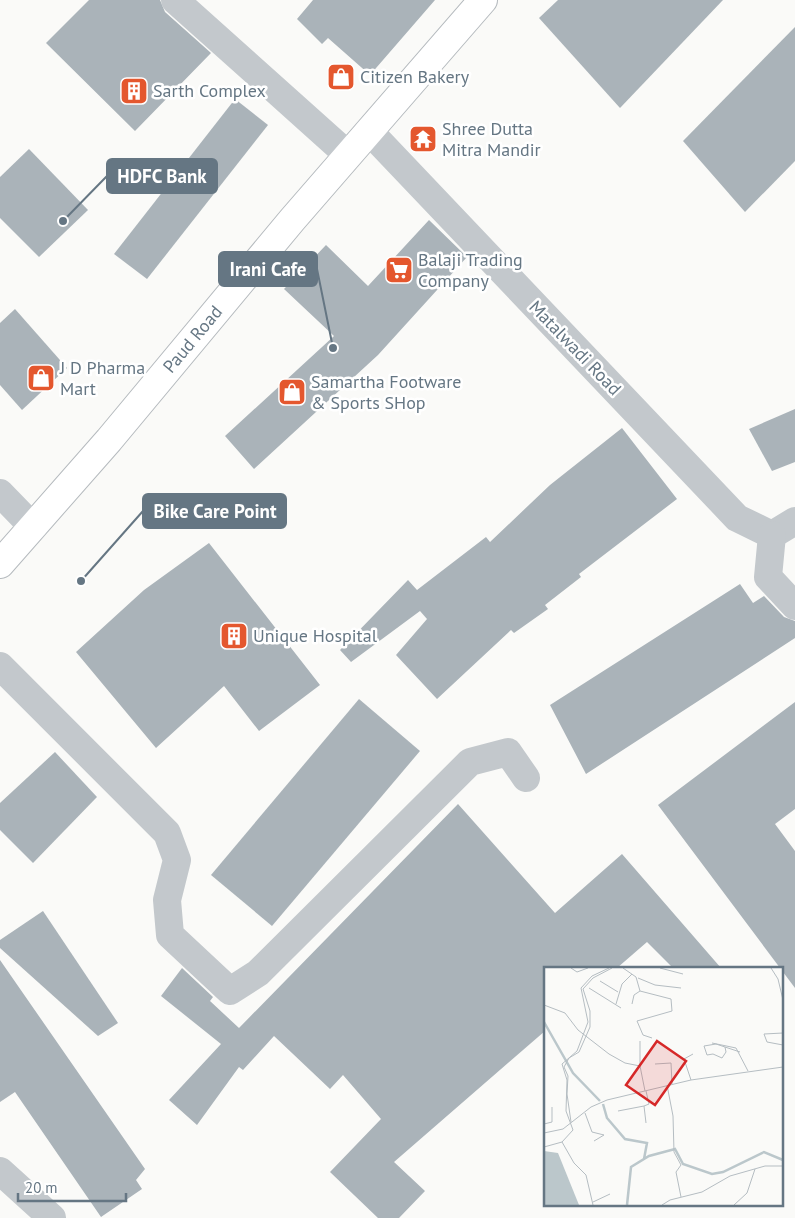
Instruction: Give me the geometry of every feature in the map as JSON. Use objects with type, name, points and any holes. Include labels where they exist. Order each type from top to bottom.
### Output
[{"type":"main road","name":"Paud Road","points":[[0,564],[109,440],[348,155],[484,0]]},
{"type":"street","points":[[175,0],[348,155]]},
{"type":"street","name":"Matalwadi Road","points":[[369,131],[737,518],[784,528]]},
{"type":"street","points":[[0,493],[32,527]]},
{"type":"street","points":[[784,528],[768,577],[795,606]]},
{"type":"street","points":[[0,666],[167,833],[177,860],[167,900],[170,935],[230,991],[258,973],[470,762],[508,752],[526,778]]},
{"type":"street","points":[[0,1171],[52,1218]]},
{"type":"building","name":"Sarth Complex","points":[[89,0],[160,0],[165,12],[211,53],[135,131],[46,43]]},
{"type":"building","points":[[313,0],[435,0],[370,75],[328,38],[322,44],[297,19]]},
{"type":"building","points":[[558,0],[723,0],[620,108],[539,18]]},
{"type":"building","points":[[795,27],[795,161],[745,212],[683,141]]},
{"type":"building","points":[[235,99],[268,125],[147,279],[114,254]]},
{"type":"building","points":[[29,149],[88,210],[39,257],[0,218],[0,177]]},
{"type":"building","points":[[429,220],[467,257],[378,355],[254,469],[225,436],[334,336],[284,289],[326,245],[368,286]]},
{"type":"building","points":[[15,309],[67,368],[22,410],[0,385],[0,323]]},
{"type":"building","points":[[795,409],[795,462],[772,471],[749,429]]},
{"type":"building","points":[[622,428],[677,499],[579,574],[581,577],[545,605],[548,609],[514,633],[511,630],[437,699],[396,655],[427,619],[420,611],[351,662],[340,650],[408,580],[417,590],[486,537],[490,542],[550,485]]},
{"type":"building","points":[[209,543],[320,685],[259,731],[224,686],[156,748],[76,652],[144,590]]},
{"type":"building","points":[[740,584],[753,603],[764,596],[784,617],[795,621],[795,638],[586,774],[550,705]]},
{"type":"building","points":[[359,699],[420,751],[272,926],[211,875]]},
{"type":"building","points":[[795,702],[795,809],[775,824],[795,851],[795,988],[782,971],[782,967],[779,967],[658,805]]},
{"type":"building","points":[[55,752],[97,797],[33,863],[0,830],[0,803]]},
{"type":"building","points":[[458,804],[555,913],[622,854],[720,967],[672,967],[647,942],[618,967],[544,967],[544,1032],[394,1162],[425,1191],[399,1218],[378,1218],[330,1172],[381,1119],[343,1075],[330,1089],[274,1036],[243,1070],[239,1067],[197,1125],[169,1100],[221,1044],[161,996],[182,968],[213,997],[210,1001],[239,1028]]},
{"type":"building","points":[[43,911],[118,1023],[98,1036],[0,948],[0,940]]},
{"type":"building","points":[[0,960],[145,1169],[136,1180],[142,1189],[101,1217],[15,1092],[0,1102]]},
{"type":"place","name":"Citizen Bakery","points":[[341,77]]},
{"type":"place","name":"Sarth Complex","points":[[134,91]]},
{"type":"place","name":"Shree Dutta Mitra Mandir","points":[[423,139]]},
{"type":"place","name":"HDFC Bank","points":[[63,221]]},
{"type":"place","name":"Balaji Trading Company","points":[[399,270]]},
{"type":"place","name":"Irani Cafe","points":[[333,348]]},
{"type":"place","name":"J D Pharma Mart","points":[[41,378]]},
{"type":"place","name":"Samartha Footware & Sports SHop","points":[[292,392]]},
{"type":"place","name":"Bike Care Point","points":[[81,581]]},
{"type":"place","name":"Unique Hospital","points":[[234,636]]}]
